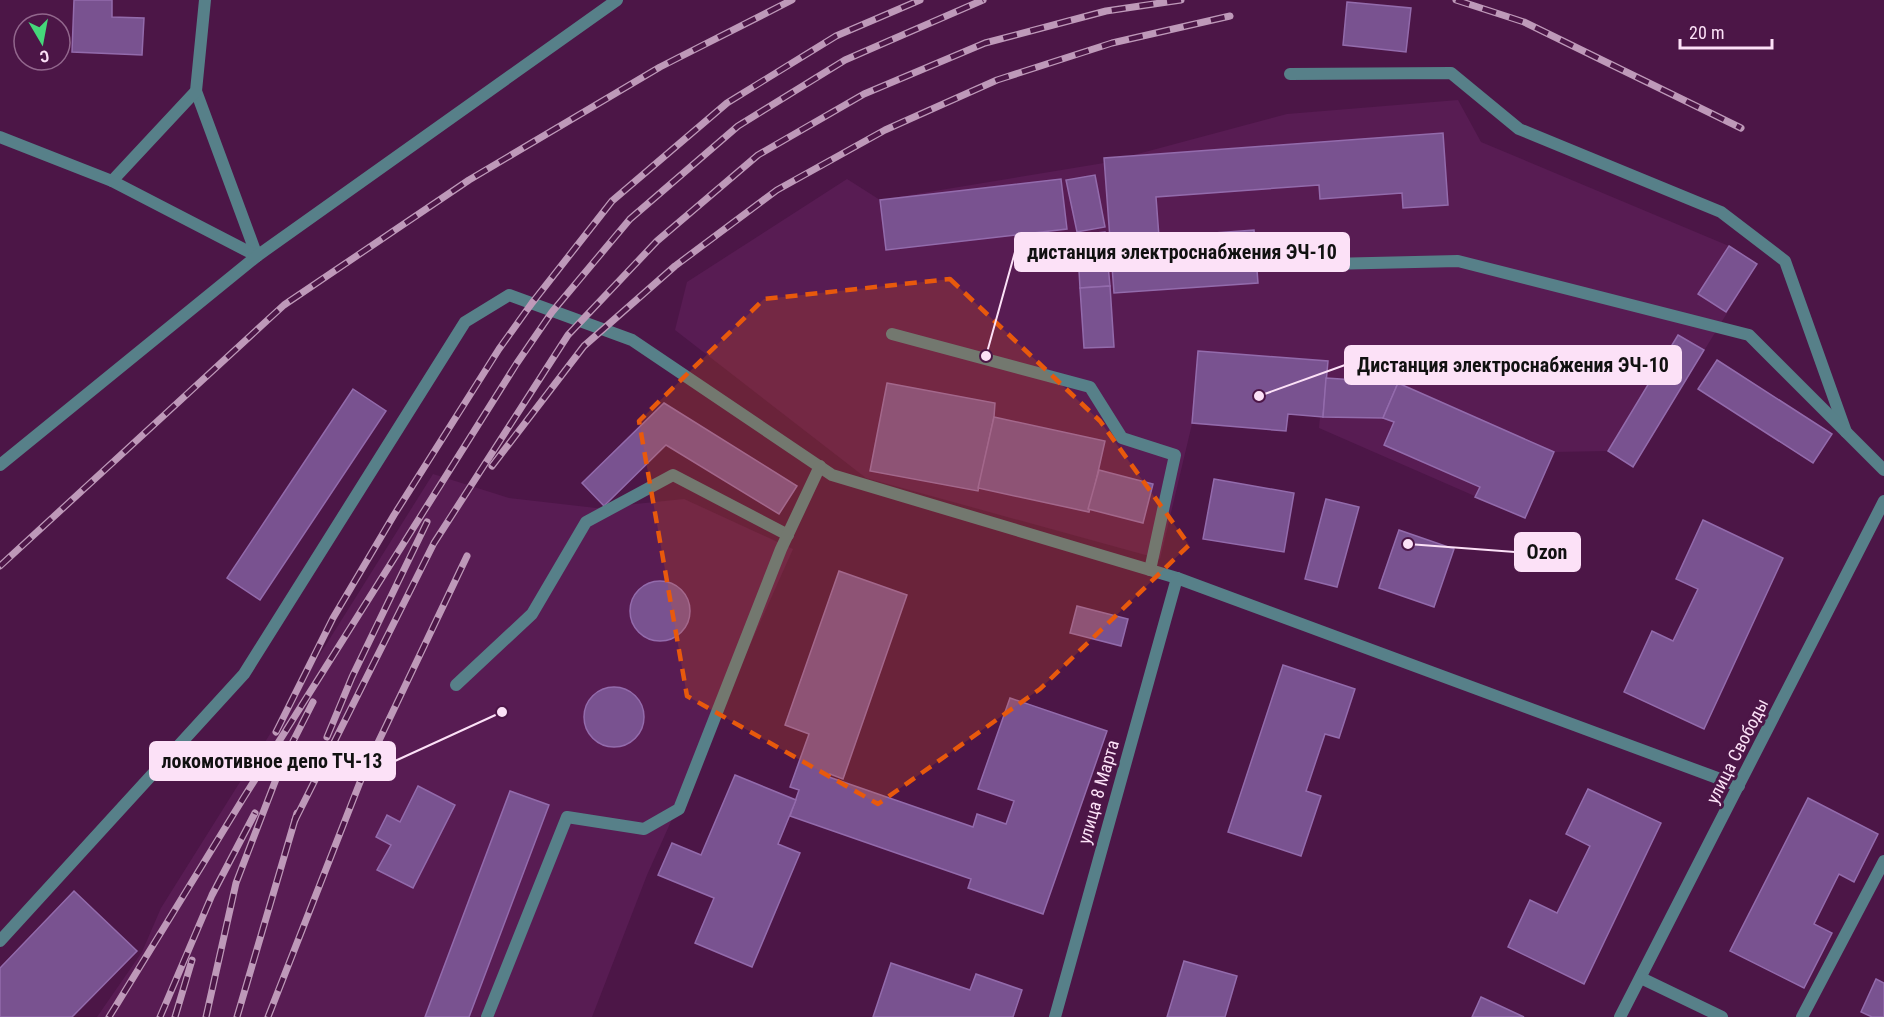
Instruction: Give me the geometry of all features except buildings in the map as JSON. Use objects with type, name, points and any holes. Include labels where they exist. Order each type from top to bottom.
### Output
[{"type":"street","points":[[205,0],[196,91],[257,256]]},
{"type":"street","points":[[0,465],[257,256],[617,0]]},
{"type":"street","points":[[1290,74],[1450,73],[1519,129],[1721,212],[1785,261],[1846,432]]},
{"type":"street","points":[[112,181],[196,91]]},
{"type":"street","points":[[0,137],[112,181],[257,256]]},
{"type":"street","points":[[1285,266],[1458,261],[1749,335],[1884,470]]},
{"type":"street","points":[[0,940],[244,674],[465,322],[509,295],[632,340],[832,475],[1177,578],[1739,786]]},
{"type":"street","points":[[892,334],[1090,387],[1122,438],[1175,455],[1150,570]]},
{"type":"street","points":[[487,1017],[567,817],[644,829],[679,809],[788,535],[820,466]]},
{"type":"street","points":[[456,685],[532,614],[586,522],[673,475],[788,535]]},
{"type":"street","name":"улица Свободы","points":[[1620,1017],[1884,501]]},
{"type":"street","name":"улица 8 Марта","points":[[1055,1017],[1177,578]]},
{"type":"street","points":[[1802,1017],[1884,861]]},
{"type":"street","points":[[1641,978],[1722,1017]]},
{"type":"highlighted area","points":[[950,279],[1100,421],[1189,545],[1040,689],[878,804],[687,696],[639,421],[764,299]]},
{"type":"shaded area","points":[[1458,100],[1481,142],[1729,246],[1757,264],[1633,467],[1608,451],[1554,452],[1525,518],[1319,428],[1320,417],[1288,414],[1286,431],[1192,424],[1160,559],[866,478],[675,330],[687,282],[847,179],[880,200],[1104,163],[1287,114]]},
{"type":"shaded area","points":[[433,474],[509,498],[596,508],[684,499],[793,549],[647,875],[592,1017],[97,1017],[142,952],[161,908]]},
{"type":"railway","points":[[0,566],[284,305],[469,180],[660,67],[792,0]]},
{"type":"railway","points":[[276,732],[333,618],[394,515],[499,349],[612,201],[727,103],[836,36],[920,0]]},
{"type":"railway","points":[[109,1017],[244,797],[517,363],[552,312],[630,219],[738,126],[845,60],[983,0]]},
{"type":"railway","points":[[295,820],[434,543],[568,335],[657,241],[758,155],[864,94],[985,43],[1106,11],[1181,0]]},
{"type":"railway","points":[[1456,0],[1524,22],[1741,128]]},
{"type":"railway","points":[[492,466],[584,346],[675,266],[777,190],[885,130],[997,80],[1112,43],[1230,16]]},
{"type":"railway","points":[[327,737],[352,677],[427,522]]},
{"type":"railway","points":[[268,1017],[364,772],[467,556]]},
{"type":"railway","points":[[206,1017],[236,883],[283,761],[313,702]]},
{"type":"railway","points":[[160,1017],[212,895],[255,813]]},
{"type":"railway","points":[[237,1017],[297,813]]},
{"type":"railway","points":[[175,1017],[192,960]]},
{"type":"place","name":"дистанция электроснабжения ЭЧ-10","points":[[986,356]]},
{"type":"place","name":"Дистанция электроснабжения ЭЧ-10","points":[[1259,396]]},
{"type":"place","name":"Ozon","points":[[1408,544]]},
{"type":"place","name":"локомотивное депо ТЧ-13","points":[[502,712]]}]
